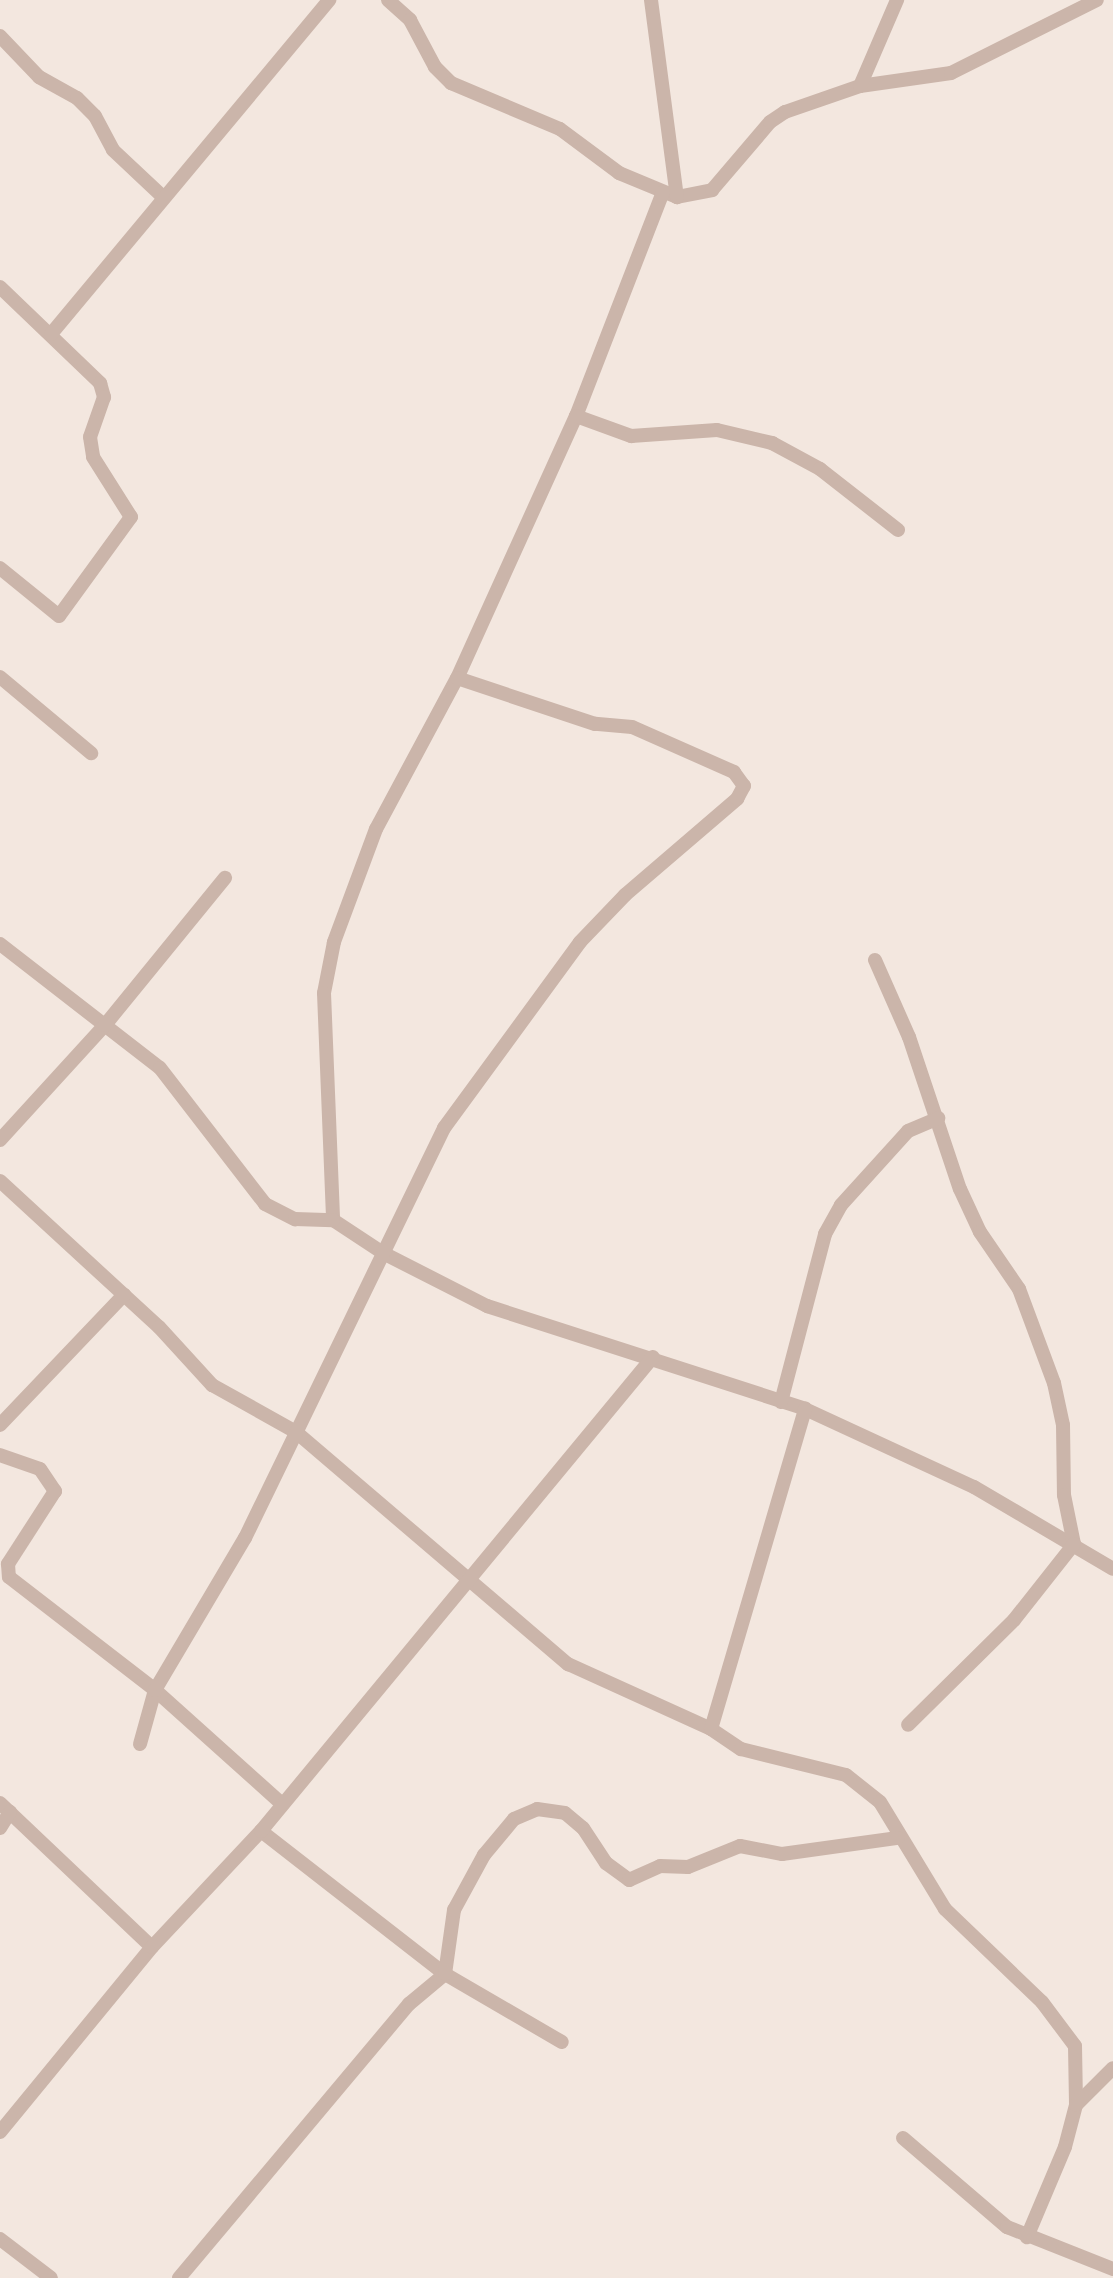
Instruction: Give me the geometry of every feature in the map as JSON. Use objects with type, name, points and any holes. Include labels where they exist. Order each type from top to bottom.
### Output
[{"type":"street","points":[[51,334],[162,196],[329,0]]},
{"type":"street","points":[[388,0],[410,20],[435,67],[451,83],[560,129],[619,173],[677,197],[712,190],[770,122],[785,112],[860,86],[951,73],[1097,0]]},
{"type":"street","points":[[651,0],[677,197]]},
{"type":"street","points":[[860,86],[897,0]]},
{"type":"street","points":[[0,36],[39,77],[77,98],[95,116],[113,150],[162,196]]},
{"type":"street","points":[[333,1220],[324,993],[329,960],[376,829],[457,678],[576,416],[663,192]]},
{"type":"street","points":[[0,287],[100,383],[104,397],[90,437],[93,457],[131,517],[59,616],[0,568]]},
{"type":"street","points":[[576,416],[631,436],[717,430],[772,443],[820,469],[898,530]]},
{"type":"street","points":[[0,677],[91,753]]},
{"type":"street","points":[[140,1744],[155,1690],[245,1538],[444,1128],[526,1012],[625,895],[737,799],[744,786],[734,772],[632,727],[595,724],[457,678]]},
{"type":"street","points":[[0,1140],[105,1025],[225,878]]},
{"type":"street","points":[[0,944],[160,1068],[265,1204],[295,1219],[333,1220],[383,1253],[487,1306],[653,1357],[805,1409],[974,1487],[1113,1569]]},
{"type":"street","points":[[875,960],[938,1118],[960,1189],[980,1232],[1019,1289],[1054,1383],[1063,1425],[1064,1495],[1074,1544],[1014,1620],[908,1725]]},
{"type":"street","points":[[781,1402],[825,1234],[841,1205],[908,1131],[938,1118]]},
{"type":"street","points":[[0,1181],[124,1295],[212,1385],[296,1432],[473,1578],[568,1664],[711,1729],[760,1757],[811,1763],[846,1775],[880,1802],[898,1838],[963,1930],[1064,2027],[1075,2046],[1076,2105],[1065,2147],[1027,2237]]},
{"type":"street","points":[[0,1425],[124,1295]]},
{"type":"street","points":[[0,2132],[152,1947],[261,1831],[653,1357]]},
{"type":"street","points":[[711,1729],[805,1409]]},
{"type":"street","points":[[0,1455],[40,1469],[55,1491],[8,1564],[9,1577],[155,1690],[282,1804]]},
{"type":"street","points":[[0,1828],[5,1808],[152,1947]]},
{"type":"street","points":[[179,2278],[409,2004],[445,1974],[454,1910],[469,1881],[497,1838],[530,1811],[565,1813],[583,1828],[606,1863],[629,1880],[660,1866],[688,1867],[740,1846],[770,1855],[898,1838]]},
{"type":"street","points":[[261,1831],[445,1974],[562,2042]]},
{"type":"street","points":[[1076,2105],[1113,2068]]},
{"type":"street","points":[[903,2138],[1007,2227],[1113,2269]]},
{"type":"street","points":[[0,2239],[51,2278]]}]
